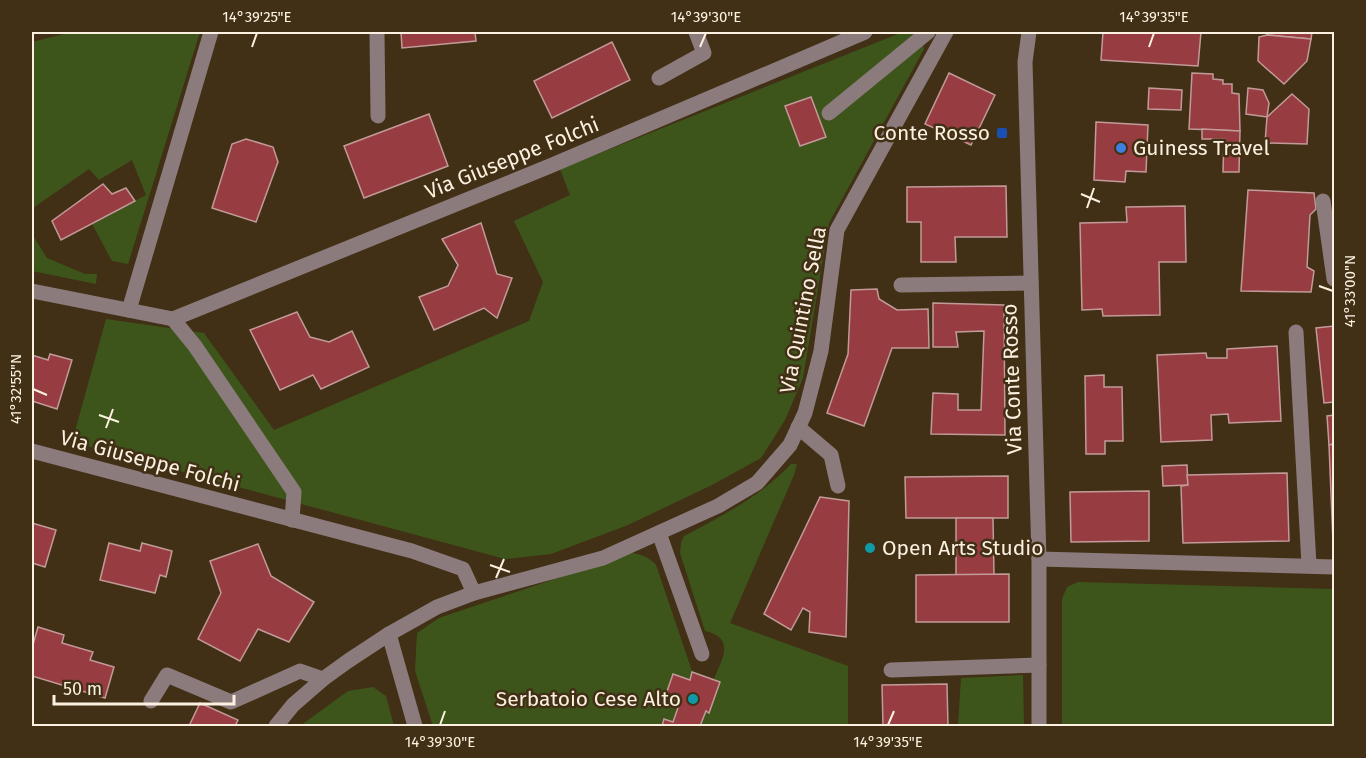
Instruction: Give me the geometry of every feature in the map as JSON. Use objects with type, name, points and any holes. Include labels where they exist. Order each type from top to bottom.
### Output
[{"type":"street","points":[[129,310],[211,32]]},
{"type":"street","points":[[377,32],[378,116]]},
{"type":"street","points":[[658,78],[704,53],[696,32]]},
{"type":"street","name":"Via Giuseppe Folchi","points":[[292,520],[294,492],[195,345],[174,319],[550,166],[865,32]]},
{"type":"street","points":[[829,113],[928,32]]},
{"type":"street","name":"Via Quintino Sella","points":[[276,726],[293,705],[323,679],[389,634],[437,607],[474,593],[603,558],[718,506],[757,483],[790,445],[805,413],[821,351],[837,230],[946,32]]},
{"type":"street","name":"Via Conte Rosso","points":[[1029,32],[1025,62],[1039,559],[1039,726]]},
{"type":"street","points":[[1323,201],[1335,279]]},
{"type":"street","points":[[901,285],[1031,283]]},
{"type":"street","points":[[32,291],[174,319]]},
{"type":"street","points":[[1296,332],[1309,565]]},
{"type":"street","points":[[798,427],[831,455],[838,486]]},
{"type":"street","name":"Via Giuseppe Folchi","points":[[32,451],[412,551],[463,569],[474,593]]},
{"type":"street","points":[[659,533],[702,654]]},
{"type":"street","points":[[1039,559],[1335,567]]},
{"type":"street","points":[[389,634],[415,726]]},
{"type":"street","points":[[891,670],[1039,665]]},
{"type":"street","points":[[151,701],[167,675],[231,702],[300,671],[323,679]]},
{"type":"green space","points":[[72,32],[200,32],[128,264],[112,261],[92,224],[146,195],[132,160],[99,180],[89,169],[33,208],[32,228],[32,42]]},
{"type":"green space","points":[[903,32],[921,32],[924,49],[829,223],[803,378],[785,420],[761,458],[712,485],[628,525],[551,554],[505,559],[72,442],[106,319],[204,333],[274,430],[529,321],[543,282],[514,221],[570,195],[560,169]]},
{"type":"green space","points":[[32,234],[47,258],[85,274],[97,274],[96,284],[32,271]]},
{"type":"green space","points":[[791,464],[797,464],[794,475],[730,623],[848,666],[848,726],[433,726],[415,671],[417,633],[439,618],[632,553],[646,557],[656,565],[692,671],[714,679],[723,657],[724,644],[715,634],[705,631],[680,553],[681,543],[684,536],[754,496]]},
{"type":"green space","points":[[1078,582],[1334,589],[1334,726],[1062,726],[1062,599],[1067,587]]},
{"type":"green space","points":[[1023,675],[1024,726],[958,726],[961,678]]},
{"type":"green space","points":[[373,687],[386,696],[394,726],[300,726],[348,691]]},
{"type":"building","points":[[401,32],[475,32],[476,41],[402,48]]},
{"type":"building","points":[[1103,32],[1201,32],[1198,66],[1101,60]]},
{"type":"building","points":[[1267,32],[1312,32],[1311,39],[1267,35]]},
{"type":"building","points":[[1267,35],[1311,39],[1307,61],[1284,84],[1258,61],[1259,37]]},
{"type":"building","points":[[612,42],[630,80],[552,118],[534,81]]},
{"type":"building","points":[[949,73],[995,95],[971,145],[925,124]]},
{"type":"building","points":[[1192,73],[1213,74],[1213,79],[1223,80],[1223,84],[1232,84],[1232,93],[1239,94],[1240,131],[1189,129]]},
{"type":"building","points":[[1149,88],[1182,90],[1181,110],[1148,109]]},
{"type":"building","points":[[1248,88],[1263,90],[1269,103],[1267,117],[1246,114]]},
{"type":"building","points":[[1292,94],[1309,109],[1307,144],[1265,143],[1267,117]]},
{"type":"building","points":[[811,97],[826,137],[800,146],[785,106]]},
{"type":"building","points":[[429,114],[448,166],[364,198],[344,146]]},
{"type":"building","name":"Guiness Travel","points":[[1096,122],[1148,125],[1146,172],[1126,171],[1125,182],[1094,180]]},
{"type":"building","points":[[1202,129],[1240,131],[1239,172],[1223,172],[1224,139],[1202,139]]},
{"type":"building","points":[[246,139],[273,147],[278,162],[256,222],[212,208],[232,144]]},
{"type":"building","points":[[103,184],[112,194],[126,188],[135,201],[61,240],[52,221]]},
{"type":"building","points":[[1006,186],[1007,237],[955,237],[956,262],[921,262],[921,222],[907,222],[907,187]]},
{"type":"building","points":[[1248,190],[1314,193],[1316,209],[1310,215],[1307,267],[1314,271],[1311,292],[1241,291]]},
{"type":"building","points":[[1185,206],[1186,262],[1159,262],[1160,315],[1103,316],[1102,309],[1082,310],[1080,223],[1127,222],[1126,207]]},
{"type":"building","points":[[481,223],[497,274],[512,278],[497,318],[484,308],[434,330],[419,297],[448,286],[458,265],[442,239]]},
{"type":"building","points":[[877,289],[879,299],[897,310],[928,309],[929,348],[892,348],[864,426],[827,413],[848,354],[851,290]]},
{"type":"building","points":[[933,303],[1004,305],[1005,435],[931,434],[933,393],[958,394],[958,410],[981,410],[984,331],[956,332],[958,347],[933,347]]},
{"type":"building","points":[[297,312],[310,337],[329,342],[352,331],[369,367],[321,389],[313,375],[280,390],[250,330]]},
{"type":"building","points":[[1334,326],[1334,402],[1324,403],[1316,328]]},
{"type":"building","points":[[1277,346],[1281,421],[1229,423],[1228,414],[1211,415],[1212,440],[1161,442],[1157,355],[1206,353],[1207,358],[1227,358],[1227,349]]},
{"type":"building","points":[[50,354],[72,360],[57,409],[32,401],[32,355],[48,360]]},
{"type":"building","points":[[1104,375],[1104,387],[1122,387],[1123,441],[1105,441],[1105,454],[1086,454],[1085,376]]},
{"type":"building","points":[[1334,415],[1334,444],[1329,445],[1327,416]]},
{"type":"building","points":[[1334,444],[1334,542],[1333,542],[1329,445]]},
{"type":"building","points":[[1187,465],[1188,485],[1163,486],[1162,466]]},
{"type":"building","points":[[1287,473],[1289,541],[1183,543],[1181,486],[1188,485],[1187,475]]},
{"type":"building","points":[[1008,476],[1008,518],[906,518],[905,477]]},
{"type":"building","points":[[1149,491],[1149,541],[1071,542],[1070,492]]},
{"type":"building","points":[[820,497],[849,501],[846,637],[809,632],[810,612],[803,608],[791,630],[764,614]]},
{"type":"building","points":[[956,518],[993,518],[994,575],[956,575]]},
{"type":"building","points":[[32,523],[56,530],[45,567],[32,563]]},
{"type":"building","points":[[109,543],[140,551],[142,543],[172,551],[166,577],[160,575],[155,593],[100,580]]},
{"type":"building","points":[[258,544],[271,576],[314,602],[289,642],[258,629],[240,661],[198,639],[221,593],[210,561]]},
{"type":"building","points":[[1009,574],[1009,622],[916,622],[916,575]]},
{"type":"building","points":[[38,627],[64,635],[62,643],[93,652],[90,660],[114,667],[105,698],[32,676],[32,648]]},
{"type":"building","name":"Serbatoio Cese Alto","points":[[692,672],[720,682],[709,713],[706,711],[700,726],[662,726],[664,719],[673,722],[680,702],[665,697],[673,674],[690,680]]},
{"type":"building","points":[[947,684],[948,726],[883,726],[882,685]]},
{"type":"building","points":[[200,703],[238,720],[235,726],[189,726]]},
{"type":"place","name":"Conte Rosso","points":[[1002,133]]},
{"type":"place","name":"Guiness Travel","points":[[1121,148]]},
{"type":"place","name":"Open Arts Studio","points":[[870,548]]},
{"type":"place","name":"Serbatoio Cese Alto","points":[[693,699]]}]
